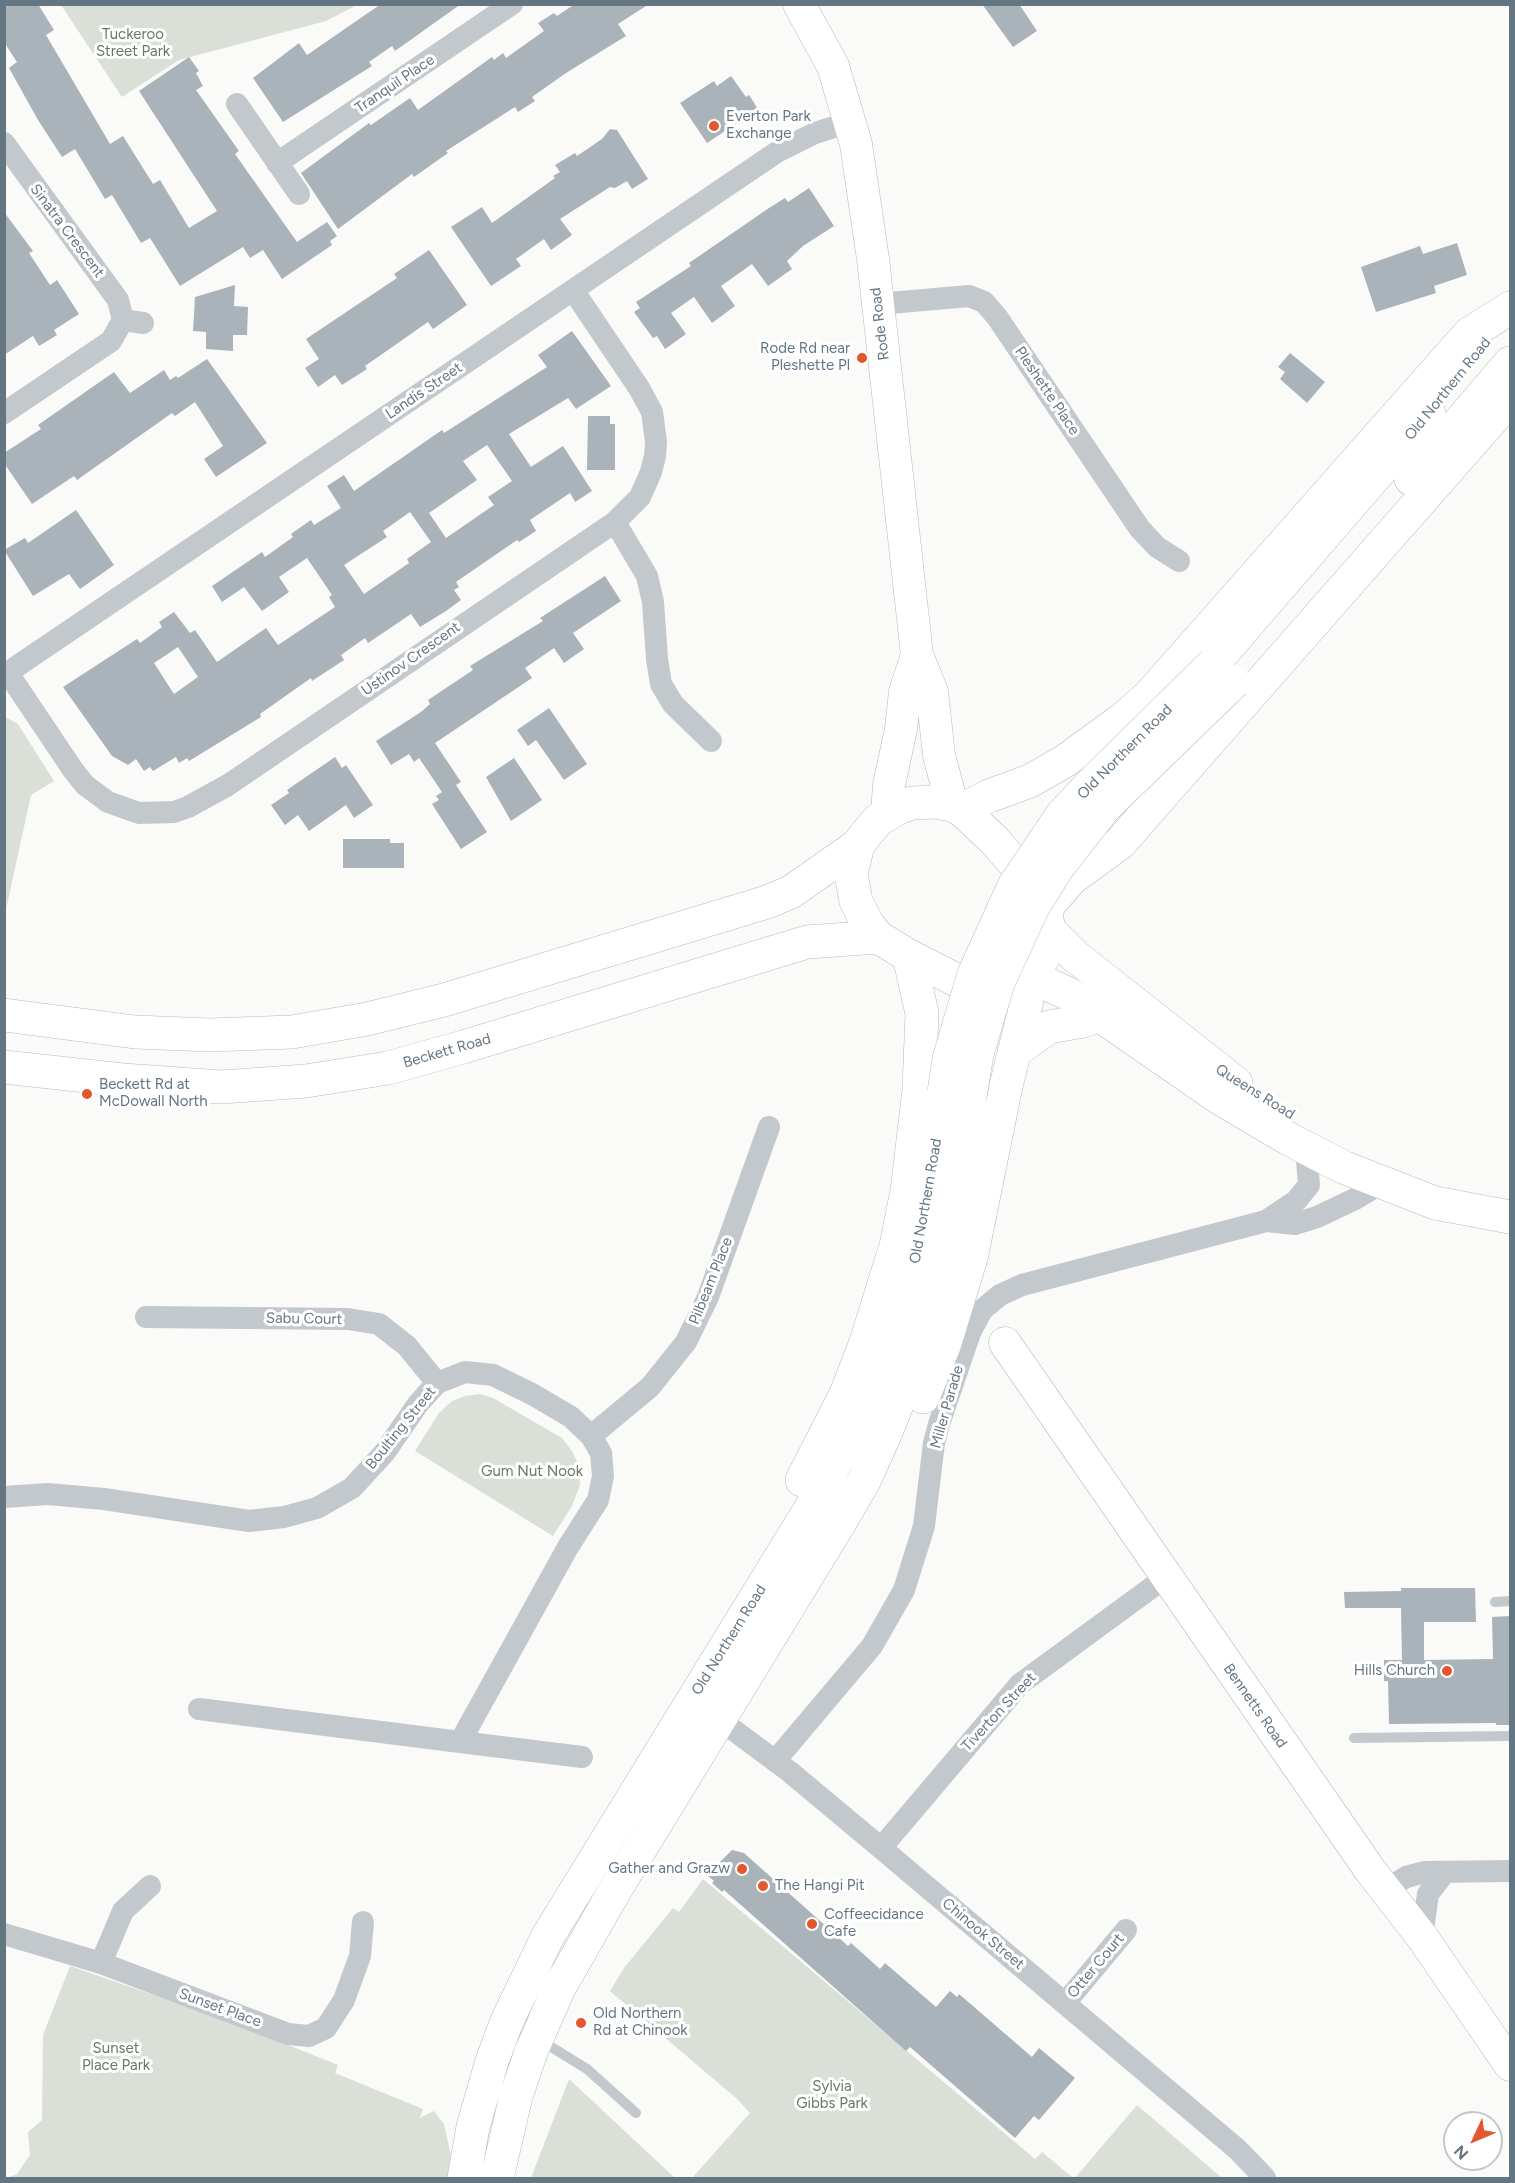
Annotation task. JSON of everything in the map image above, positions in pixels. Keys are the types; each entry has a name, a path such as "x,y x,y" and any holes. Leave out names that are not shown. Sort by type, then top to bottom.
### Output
{"main road":[{"name":"Rode Road","path":"799,4 833,66 850,122 865,205 878,304 917,655 932,692 939,755 957,808"},
{"name":"Old Northern Road","path":"1224,673 1345,514 1510,310"},
{"path":"957,808 1030,781 1065,761 1149,696 1470,334 1510,310"},
{"name":"Old Northern Road","path":"464,2178 473,2127 492,2061 527,1978 548,1936 845,1448 888,1350 920,1246 957,1094 977,1054 998,983 1033,908 1058,867 1104,808 1224,673 1510,363"},
{"path":"1047,919 1071,879 1120,843 1503,414"},
{"name":"Rode Road","path":"887,814 889,785 901,729 905,692 917,655"},
{"path":"4,1015 135,1032 210,1035 292,1032 367,1019 444,1000 767,902 791,892 858,845 887,814 912,803 936,802 957,808 1012,859 1038,893 1047,919 1046,950 1027,978 1011,988 998,992 974,989 909,956 878,937 861,914 851,888 850,874 858,845"},
{"name":"Queens Road","path":"1047,919 1076,957 1230,1079 1309,1125 1361,1150 1440,1183 1500,1214"},
{"name":"Beckett Road","path":"4,1066 123,1080 221,1088 306,1081 388,1068 807,942 878,937"},
{"path":"755,1596 760,1554 846,1394 865,1345 896,1246 907,1191 920,1074 922,1013 909,956"},
{"path":"839,1524 872,1495 927,1388 944,1346 978,1229 1014,1052 1027,1001 1027,978"},
{"name":"Queens Road","path":"1027,978 1069,994 1218,1097 1306,1148 1380,1184 1435,1203 1500,1214"},
{"path":"1014,1052 1049,1027 1083,1021 1101,1014"},
{"name":"Old Northern Road","path":"497,2178 516,2096 537,2039 572,1962 864,1481 915,1359 954,1213 957,1094"},
{"name":"Bennetts Road","path":"1005,1343 1166,1577 1385,1890 1422,1937 1510,2065"}],"street":[{"name":"Tranquil Place","path":"277,163 511,5"},
{"path":"237,104 298,194"},
{"name":"Landis Street","path":"6,674 777,152 815,133 850,122"},
{"name":"Sinatra Crescent","path":"4,144 133,322 111,341 4,413"},
{"name":"Ustinov Crescent","path":"6,674 73,770 95,794 124,809 139,813 174,812 228,785 615,522 633,505 649,478 655,456 655,427 642,393 573,290"},
{"name":"Pleshette Place","path":"878,304 969,296 984,302 997,316 1140,529 1157,547 1179,561"},
{"path":"615,522 640,563 649,583 661,684 673,704 711,741"},
{"name":"Pilbeam Place","path":"591,1436 650,1387 686,1342 708,1297 769,1127"},
{"name":"Miller Parade","path":"775,1761 872,1646 904,1590 924,1526 934,1443 939,1424 970,1333 982,1311 1000,1295 1022,1285 1266,1221 1301,1197 1309,1185 1306,1148"},
{"name":"Miller Parade","path":"1266,1221 1295,1224 1317,1217 1355,1200 1380,1184"},
{"name":"Sabu Court","path":"146,1317 348,1319 379,1324 407,1346 437,1383"},
{"name":"Boulting Street","path":"4,1497 48,1494 104,1499 249,1521 284,1517 317,1508 352,1488 385,1452 418,1404 437,1383 465,1372 493,1375 571,1417 591,1436 601,1453 603,1476 598,1500 568,1547 460,1742"},
{"name":"Tiverton Street","path":"881,1848 1020,1684 1166,1577"},
{"name":"Chinook Street","path":"692,1700 775,1761 881,1848 1237,2149 1265,2178"},
{"path":"199,1709 582,1757"},
{"path":"1385,1890 1406,1877 1425,1872 1510,1871"},
{"path":"1422,1937 1428,1894 1445,1872"},
{"path":"101,1964 123,1911 150,1886"},
{"name":"Sunset Place","path":"4,1934 101,1964 288,2034 309,2036 326,2028 340,2008 360,1956 363,1922"},
{"name":"Otter Court","path":"1065,2003 1126,1930"}],"lane":[{"path":"1495,1602 1510,1601"},
{"path":"1353,1738 1510,1736"},
{"path":"537,2039 587,2069 636,2113"}],"green space":[{"name":"Tuckeroo Street Park","path":"61,5 357,5 326,21 179,60 122,97"},
{"path":"5,717 18,724 54,781 31,795 5,914"},
{"name":"Gum Nut Nook","path":"480,1394 493,1398 562,1438 572,1451 579,1466 580,1485 572,1506 553,1536 415,1451 439,1413 452,1401"},
{"name":"Sylvia Gibbs Park","path":"703,1879 1035,2159 1042,2152 1073,2178 692,2178 750,2113 736,2098 610,1991 624,1968 673,1908 679,1912"},
{"name":"Sunset Place Park","path":"70,1966 226,2020 338,2065 335,2073 423,2109 420,2118 434,2111 444,2124 453,2165 452,2178 7,2178 17,2174 30,2155 28,2132 42,2120 43,2035"},
{"path":"569,2079 675,2178 531,2178"},
{"path":"1137,2105 1222,2178 1075,2178"}],"building":[{"path":"11,4 38,4 54,30 46,35 110,144 123,136 153,184 160,180 189,228 217,211 139,91 189,57 199,71 196,73 203,86 196,90 239,151 235,154 297,242 327,222 337,236 330,241 332,245 282,279 263,250 250,258 243,247 180,286 150,238 141,243 112,195 105,199 75,149 62,157 38,120 9,68 17,62 4,42 4,8"},
{"path":"381,4 461,4 395,51 392,46 369,62 372,66 283,122 253,78 299,43 307,55"},
{"path":"575,4 649,4 618,24 626,36 566,73 532,97 535,101 518,112 515,107 446,151 448,153 414,177 412,174 338,229 301,173 369,123 371,125 410,98 418,110 492,57 494,60 503,53 506,58 544,31 538,23 554,13 557,16"},
{"path":"982,4 1019,4 1037,31 1013,47"},
{"name":"Everton Park Exchange","path":"731,76 746,97 749,95 758,109 707,143 680,103 714,81 717,86"},
{"path":"610,129 617,130 648,179 632,189 627,181 615,188 610,187 560,219 572,235 551,250 544,239 516,259 521,266 491,286 451,227 482,207 492,223 555,178 553,176 560,172 555,165 575,153 577,156 602,139"},
{"path":"809,188 834,226 803,246 787,261 792,269 768,286 752,264 721,286 735,306 712,323 694,297 671,313 686,334 665,349 657,336 653,338 634,312 640,308 636,302 691,266 689,263 769,208 785,198 788,202"},
{"path":"4,212 33,251 29,253 50,285 57,280 79,314 54,330 57,335 39,346 33,336 4,355"},
{"path":"1457,243 1467,275 1434,286 1436,293 1376,312 1361,267 1420,246 1423,254"},
{"path":"429,250 467,305 433,329 428,322 365,366 367,369 342,385 335,375 318,387 305,368 319,359 306,339 397,278 394,274"},
{"path":"235,285 234,306 248,307 247,335 233,335 233,351 206,349 206,332 193,331 195,297"},
{"path":"572,331 611,386 576,409 568,398 509,434 531,467 563,446 592,491 575,502 570,493 530,520 536,531 519,542 517,540 456,582 459,587 454,590 461,600 446,611 420,627 411,614 368,643 365,638 341,655 344,660 312,681 311,678 260,714 261,717 189,761 187,758 179,763 176,757 153,771 150,767 144,771 136,759 128,765 112,756 63,687 137,639 140,643 162,627 159,622 174,612 190,633 195,630 217,662 266,628 278,645 335,607 329,597 332,595 307,558 279,577 289,592 262,611 244,587 222,602 212,586 262,552 265,557 293,537 291,534 311,520 314,525 341,508 327,486 344,475 354,491 442,430 444,433 547,367 538,355","holes":["487,445 512,481 488,497 494,505 446,538 429,513 477,480 463,461","410,512 431,542 407,559 409,563 364,594 344,565 387,537 383,531","178,647 198,677 174,694 154,663"]},
{"path":"1290,353 1325,382 1307,403 1280,379 1285,372 1278,367"},
{"path":"207,359 267,443 216,477 204,459 223,446 195,402 175,416 172,413 77,480 74,476 32,504 4,463 4,453 41,429 38,425 114,372 130,393 164,370 170,380 176,376 178,378"},
{"path":"588,416 610,416 610,424 615,424 615,470 587,470"},
{"path":"76,510 114,565 80,589 69,574 33,596 4,550 25,538 28,543"},
{"path":"605,576 621,601 573,633 584,649 564,663 554,648 525,668 532,678 435,743 461,782 456,785 487,832 461,849 432,804 439,800 436,796 442,792 419,758 414,762 409,754 391,765 376,741 421,712 430,704 428,700 473,670 470,666 543,621 540,618"},
{"path":"549,708 587,764 564,780 536,740 528,746 517,730"},
{"path":"335,757 342,768 346,765 373,805 354,818 346,805 309,831 298,815 285,825 271,805 289,793 287,790"},
{"path":"514,758 542,800 511,821 486,777"},
{"path":"343,839 390,839 390,843 404,843 404,868 343,868"},
{"name":"Hills Church","path":"1401,1588 1475,1588 1476,1622 1424,1622 1424,1660 1493,1659 1492,1617 1510,1616 1510,1725 1496,1725 1496,1723 1389,1724 1388,1681 1384,1681 1384,1660 1402,1660 1401,1608 1345,1608 1344,1592 1401,1591"},
{"path":"732,1850 744,1853 848,1946 851,1943 880,1969 885,1963 936,2007 950,1991 957,1997 959,1994 1032,2057 1039,2048 1075,2078 1039,2120 1034,2116 1015,2138 910,2047 906,2051 724,1890 722,1892 712,1883 714,1881 707,1875"}],"place":[{"name":"Everton Park Exchange","path":"714,126"},
{"name":"Rode Rd near Pleshette Pl","path":"862,358"},
{"name":"Beckett Rd at McDowall North","path":"87,1094"},
{"name":"Hills Church","path":"1447,1671"},
{"name":"Gather and Grazw","path":"742,1869"},
{"name":"The Hangi Pit","path":"763,1886"},
{"name":"Coffeecidance Cafe","path":"812,1924"},
{"name":"Old Northern Rd at Chinook","path":"581,2023"}]}
